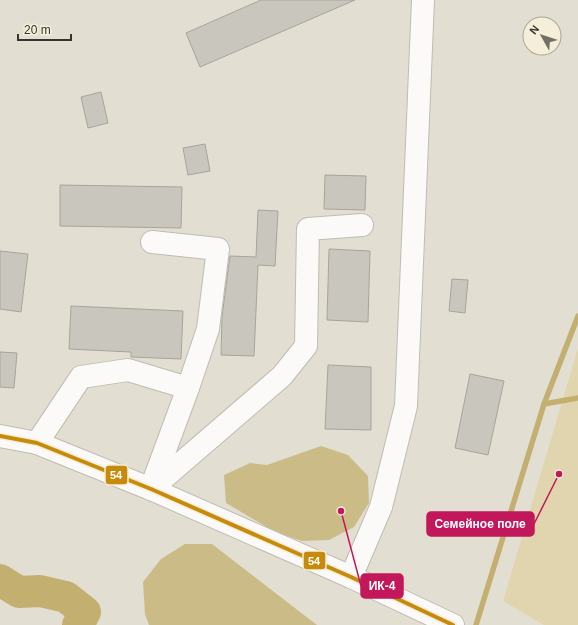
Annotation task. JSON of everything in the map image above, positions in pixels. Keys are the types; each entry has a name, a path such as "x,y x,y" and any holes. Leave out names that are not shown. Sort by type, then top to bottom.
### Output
{"main road":[{"path":"351,577 381,506 406,406 423,0"},
{"path":"151,489 282,376 306,346 308,229 362,225"},
{"path":"151,489 208,329 218,249 152,242"},
{"path":"37,443 80,377 128,370 188,388"},
{"path":"0,436 37,443 151,489 351,577 453,625"}],"shaded area":[{"path":"578,348 578,625 544,625 503,601"},
{"path":"321,446 348,455 368,476 369,503 354,527 329,540 302,541 275,532 226,503 224,475 250,463 267,465"},
{"path":"185,544 212,544 317,625 149,625 145,614 143,582 161,559"}],"building":[{"path":"261,0 355,0 200,67 186,33"},
{"path":"101,92 108,123 88,128 81,97"},
{"path":"205,144 210,171 188,175 183,148"},
{"path":"325,175 366,176 365,210 324,209"},
{"path":"60,185 182,187 181,228 60,226"},
{"path":"258,210 278,211 275,266 258,265 254,356 221,355 222,316 230,256 256,257"},
{"path":"329,249 370,251 368,322 327,320"},
{"path":"0,251 28,254 21,312 0,309"},
{"path":"452,279 468,280 465,313 449,311"},
{"path":"71,306 183,311 181,359 131,357 131,352 69,349"},
{"path":"0,352 17,353 14,388 0,387"},
{"path":"328,365 371,367 371,430 325,429"},
{"path":"470,374 504,381 488,455 455,448"}],"waterway":[{"path":"476,625 544,404 578,316"},
{"path":"544,404 578,398"},
{"path":"0,580 19,592 40,591 66,597 85,612 78,625"}],"transit line":[{"name":"54","path":"0,436 37,443 151,489 351,577 453,625"}],"place":[{"name":"Семейное поле","path":"559,474"},
{"name":"ИК-4","path":"341,511"}]}
